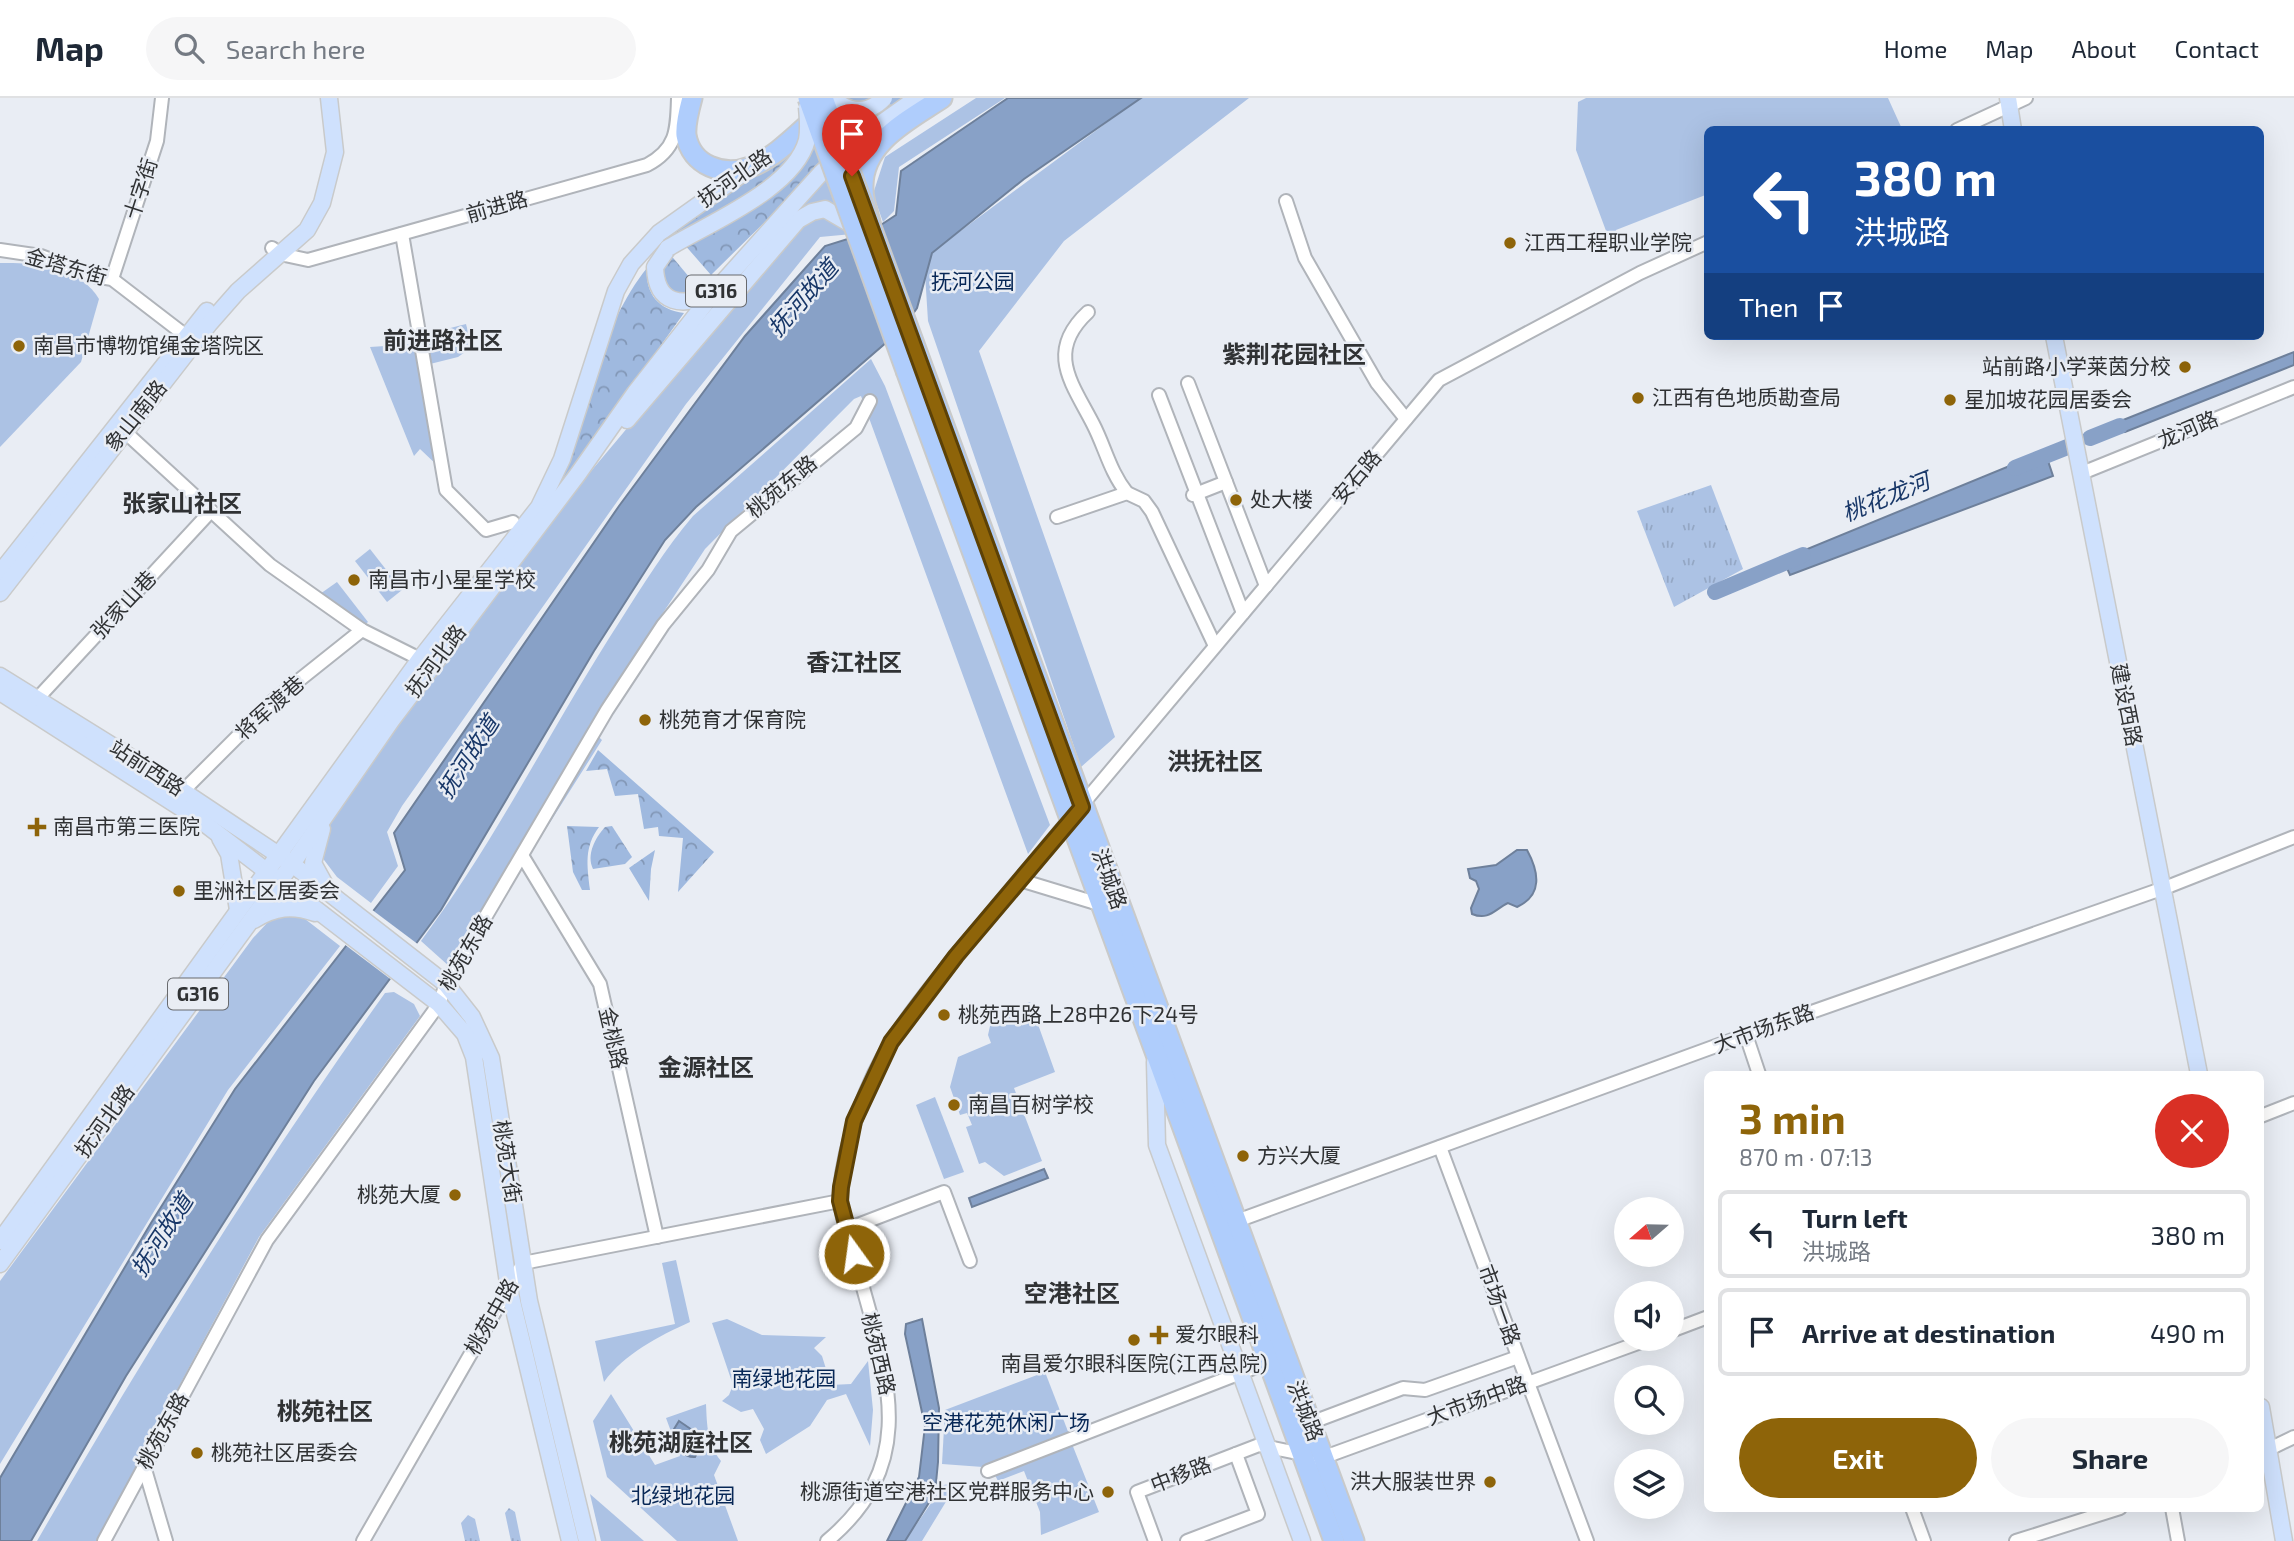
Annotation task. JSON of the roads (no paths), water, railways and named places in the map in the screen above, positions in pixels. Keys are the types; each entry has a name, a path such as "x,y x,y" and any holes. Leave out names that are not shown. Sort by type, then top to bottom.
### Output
{"highway":[{"path":"692,98 686,134 691,149 700,160 724,172 752,167"},
{"name":"洪城路","path":"807,98 862,226 1076,815 1310,1423 1310,1458 1334,1541"},
{"name":"洪城路","path":"823,98 862,226"},
{"name":"抚河北路","path":"752,167 793,138 838,98"},
{"path":"862,226 865,172 874,151 917,107 942,98"},
{"name":"洪城路","path":"1076,815 1099,904 1269,1362 1310,1458 1354,1541"}],"main road":[{"name":"象山南路","path":"276,251 299,223 313,198 326,148 320,98"},
{"name":"象山南路","path":"0,593 124,431 231,284 307,230 322,202 335,152 329,98"},
{"path":"604,332 632,280 649,261 787,174 807,139 807,98"},
{"path":"832,98 841,106 857,111 869,109 884,98"},
{"path":"2013,126 2014,101"},
{"path":"2014,101 2019,126"},
{"name":"抚河北路","path":"0,1264 280,881 391,721 578,474 635,393 715,291 821,173 852,144 917,107"},
{"name":"抚河北路","path":"0,1241 419,659 539,507 562,458 616,291 631,264 649,243 678,217 752,167"},
{"path":"578,474 798,220 812,212 825,209 862,226"},
{"path":"668,248 655,267 659,289 672,300 686,303 715,291"},
{"name":"象山南路","path":"0,573 191,339"},
{"name":"建设西路","path":"2055,340 2086,472"},
{"name":"建设西路","path":"2062,340 2198,1071"},
{"name":"站前西路","path":"0,676 183,791 292,864"},
{"name":"站前西路","path":"0,692 217,833 280,881"},
{"path":"327,811 313,863 334,897"},
{"path":"217,833 229,854 238,910"},
{"name":"桃苑大街","path":"292,864 446,984 472,1017 491,1058 523,1263 587,1541"},
{"name":"桃苑大街","path":"280,881 439,1004 465,1034 474,1057 509,1289 570,1541"},
{"name":"建设西路","path":"2163,887 2205,1071"},
{"path":"249,923 277,909 305,909 324,916"},
{"path":"1155,1055 1157,1145 1302,1541"},
{"path":"2264,1455 2284,1541"},
{"path":"2264,1457 2277,1541"}],"street":[{"name":"十字街","path":"112,279 156,141 162,98"},
{"name":"前进路","path":"276,251 308,260 647,165 664,156 672,145 678,98"},
{"path":"1965,126 2014,101"},
{"path":"1286,201 1305,258 1377,383 1406,419"},
{"path":"402,233 446,490 486,530 513,522"},
{"name":"安石路","path":"1076,815 1439,380 1640,273 1704,244"},
{"name":"金塔东街","path":"0,250 41,256 94,276 112,279 191,339"},
{"path":"1088,312 1074,327 1066,346 1065,366 1111,468 1127,493 1144,501 1152,512 1215,646"},
{"path":"1188,383 1266,586"},
{"name":"龙河路","path":"2086,472 2294,387"},
{"path":"1158,395 1243,613"},
{"name":"桃苑东路","path":"104,1541 267,1240 439,1004 446,984 523,858 607,710 663,625 708,570 730,531 856,428 870,401"},
{"path":"124,431 270,565 362,630 419,659"},
{"path":"1195,494 1226,482"},
{"path":"1057,517 1127,493"},
{"name":"张家山巷","path":"37,699 211,511"},
{"name":"将军渡巷","path":"183,791 273,701 362,630"},
{"name":"桃苑西路","path":"828,1541 851,1521 871,1492 884,1461 891,1421 884,1373 840,1201 854,1121 891,1042 956,956 1076,815"},
{"name":"大市场东路","path":"1234,1222 1746,1035 2163,887 2294,837"},
{"name":"金桃路","path":"523,858 600,984 657,1237"},
{"path":"1020,880 1099,904"},
{"path":"1746,1035 1758,1071"},
{"path":"2264,1115 2294,1103"},
{"name":"市场一路","path":"1440,1147 1587,1541"},
{"path":"847,1229 944,1192 970,1261"},
{"name":"桃苑中路","path":"363,1541 523,1263 840,1201"},
{"path":"1684,1326 1704,1319"},
{"name":"大市场中路","path":"1310,1458 1616,1351"},
{"path":"1310,1423 1403,1388 1425,1390 1518,1357"},
{"path":"988,1471 1269,1362"},
{"path":"2264,1451 2294,1437"},
{"name":"中移路","path":"1155,1541 1137,1492 1259,1445 1310,1458"},
{"name":"中移路","path":"1187,1541 1258,1514 1236,1454"},
{"path":"144,1466 166,1541"},
{"path":"1913,1512 1924,1541"},
{"path":"2015,1541 2054,1536 2111,1512"},
{"path":"2173,1512 2178,1541"}],"water":[{"name":"抚河故道","path":"1008,98 1141,98 1024,179 932,253 917,308 903,328 696,507 665,540 594,651 441,910 314,1081 126,1376 31,1541 0,1541 0,1478 151,1223 235,1089 405,870 394,833 619,506 745,336 825,246 870,232 896,215 901,171"},
{"path":"2294,352 2294,365 2125,432 2088,434"},
{"path":"2024,460 2048,461 2053,476 1790,575 1783,559"},
{"path":"1517,850 1527,850 1534,866 1536,882 1531,896 1517,907 1508,903 1487,915 1472,914 1471,908 1479,889 1476,881 1470,878 1468,869 1496,865"},
{"path":"1044,1169 1048,1178 972,1207 969,1198"},
{"path":"922,1319 939,1408 935,1493 905,1541 887,1541 919,1477 925,1426 905,1334 906,1324"},
{"path":"679,1421 698,1434 700,1447 695,1457 685,1454 680,1447 674,1429"}],"waterway":[{"name":"桃花龙河","path":"2090,438 2120,426"},
{"name":"桃花龙河","path":"2015,468 2075,444"},
{"name":"桃花龙河","path":"1715,592 1803,555"}],"place":[{"name":"江西工程职业学院","path":"1510,243"},
{"name":"南昌市博物馆绳金塔院区","path":"19,346"},
{"name":"站前路小学莱茵分校","path":"2185,367"},
{"name":"江西有色地质勘查局","path":"1638,398"},
{"name":"星加坡花园居委会","path":"1950,400"},
{"name":"处大楼","path":"1236,500"},
{"name":"南昌市小星星学校","path":"354,580"},
{"name":"桃苑育才保育院","path":"645,720"},
{"name":"南昌市第三医院","path":"37,827"},
{"name":"里洲社区居委会","path":"179,891"},
{"name":"桃苑西路上28中26下24号","path":"944,1015"},
{"name":"南昌百树学校","path":"954,1105"},
{"name":"方兴大厦","path":"1243,1156"},
{"name":"桃苑大厦","path":"455,1195"},
{"name":"爱尔眼科","path":"1159,1335"},
{"name":"南昌爱尔眼科医院(江西总院)","path":"1134,1340"},
{"name":"桃苑社区居委会","path":"197,1453"},
{"name":"洪大服装世界","path":"1490,1482"},
{"name":"桃源街道空港社区党群服务中心","path":"1108,1492"}],"district":[{"name":"前进路社区","path":"443,341"},
{"name":"紫荆花园社区","path":"1294,355"},
{"name":"张家山社区","path":"182,504"},
{"name":"香江社区","path":"854,663"},
{"name":"洪抚社区","path":"1215,762"},
{"name":"金源社区","path":"706,1068"},
{"name":"空港社区","path":"1072,1294"},
{"name":"桃苑社区","path":"325,1412"},
{"name":"桃苑湖庭社区","path":"681,1443"}],"park label":[{"name":"抚河公园","path":"973,282"},
{"name":"南绿地花园","path":"784,1379"},
{"name":"空港花苑休闲广场","path":"1006,1423"},
{"name":"北绿地花园","path":"683,1496"}]}
